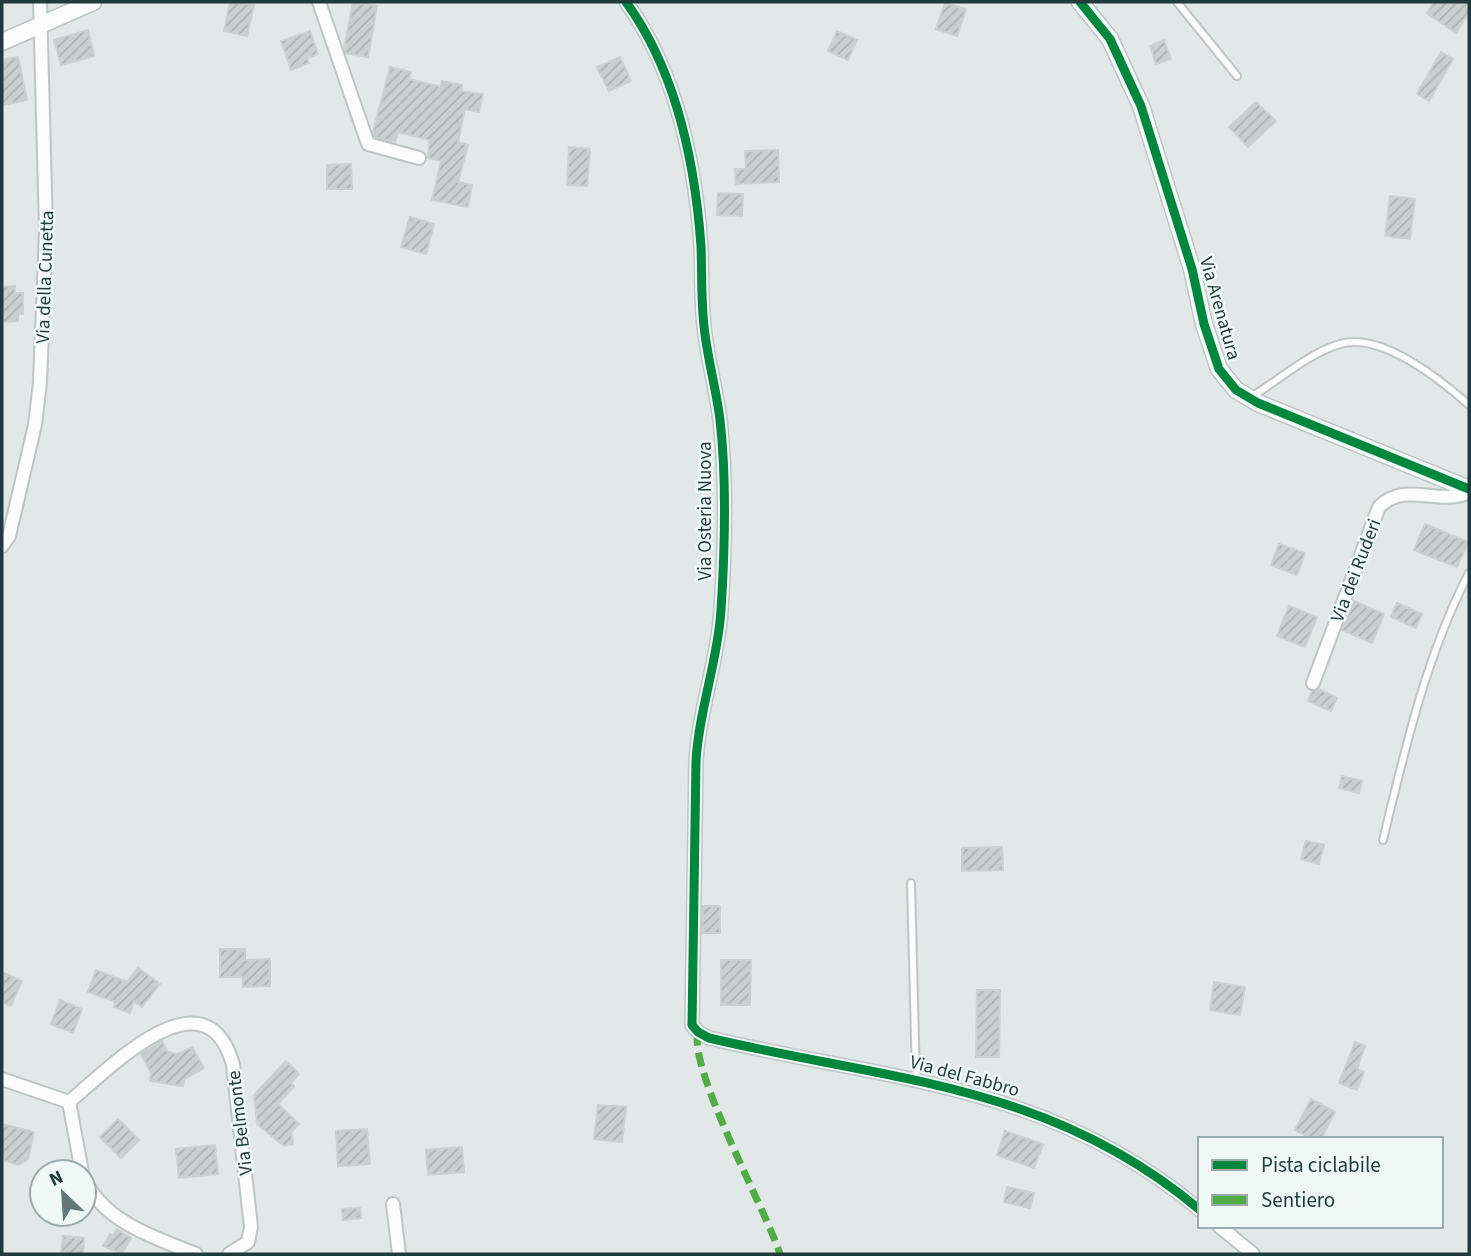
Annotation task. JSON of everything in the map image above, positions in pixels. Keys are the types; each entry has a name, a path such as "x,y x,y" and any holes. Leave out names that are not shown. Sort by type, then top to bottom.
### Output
{"street":[{"name":"Via della Cunetta","path":"2,546 9,536 38,402 46,230 40,2"},
{"path":"2,42 93,2"},
{"path":"319,2 368,144 419,158"},
{"name":"Via Osteria Nuova","path":"626,2 647,36 670,87 684,133 699,225 705,339 721,438 721,611 716,648 700,719 696,761 691,1017 698,1032"},
{"name":"Via Arenatura","path":"1080,2 1114,46 1141,106 1192,269 1216,362 1231,385 1250,398 1469,490"},
{"name":"Via dei Ruderi","path":"1313,683 1379,507 1401,494 1452,498 1469,490"},
{"name":"Via Belmonte","path":"69,1102 137,1045 164,1029 195,1024 216,1034 226,1047 233,1065 251,1227 247,1242 229,1254"},
{"name":"Via del Fabbro","path":"698,1032 713,1039 916,1079 1007,1104 1061,1123 1138,1164 1198,1209"},
{"path":"2,1079 69,1102 79,1158"},
{"path":"98,1200 121,1219 196,1254"},
{"path":"393,1204 398,1254"},
{"path":"1221,1228 1253,1254"}],"lane":[{"path":"1177,2 1237,76"},
{"path":"1250,398 1328,349 1356,341 1379,346 1410,362 1469,405"},
{"path":"1383,839 1424,687 1443,632 1469,573"},
{"path":"911,883 916,1079"}],"building":[{"path":"230,2 254,5 247,36 224,31"},
{"path":"353,2 377,6 368,57 346,53 344,49"},
{"path":"1434,2 1469,2 1469,12 1456,33 1427,13"},
{"path":"945,3 966,9 957,36 936,29"},
{"path":"88,30 94,56 61,65 54,40"},
{"path":"310,31 318,54 307,58 309,63 291,70 281,41"},
{"path":"837,31 857,40 848,60 828,51"},
{"path":"1164,40 1171,59 1156,64 1150,46"},
{"path":"1441,52 1453,59 1429,101 1417,94"},
{"path":"18,57 27,100 2,105 2,60"},
{"path":"620,57 631,81 609,91 597,67"},
{"path":"390,67 411,72 409,79 441,87 442,81 462,85 461,91 483,94 479,112 465,109 458,142 468,145 458,182 472,185 468,207 432,200 441,161 428,158 429,140 398,132 395,142 375,137 373,132"},
{"path":"1256,102 1276,121 1248,147 1229,127"},
{"path":"569,147 590,149 587,186 567,185"},
{"path":"778,150 779,182 736,184 735,169 746,169 745,151"},
{"path":"351,164 352,189 327,189 327,165"},
{"path":"718,193 743,194 742,216 717,215"},
{"path":"1390,196 1415,199 1410,239 1385,236"},
{"path":"410,217 434,224 426,254 401,247"},
{"path":"15,286 15,293 23,293 23,314 18,314 18,321 2,322 2,287"},
{"path":"1425,524 1468,542 1457,567 1414,550"},
{"path":"1279,544 1305,553 1297,575 1271,565"},
{"path":"1354,601 1384,614 1372,643 1342,630"},
{"path":"1397,603 1422,614 1416,628 1391,617"},
{"path":"1289,606 1317,617 1305,647 1277,636"},
{"path":"1319,689 1337,698 1331,711 1308,701 1312,691"},
{"path":"1342,776 1362,781 1359,793 1339,788"},
{"path":"1306,841 1324,845 1319,864 1301,859"},
{"path":"1002,847 1003,870 962,871 962,848"},
{"path":"703,906 720,906 720,933 702,933"},
{"path":"220,949 245,949 245,960 270,959 270,986 243,987 243,977 220,977"},
{"path":"721,960 751,960 750,1005 721,1005"},
{"path":"138,968 160,984 142,1007 134,1001 130,1013 114,1007 116,1002 88,992 96,970 127,982"},
{"path":"2,972 22,981 11,1006 2,1002"},
{"path":"1214,982 1245,987 1240,1015 1210,1010"},
{"path":"977,990 1000,990 999,1057 976,1057"},
{"path":"60,1000 82,1009 73,1033 51,1024"},
{"path":"162,1041 168,1052 178,1054 192,1047 204,1068 184,1079 183,1086 150,1081 151,1073 141,1054"},
{"path":"1355,1042 1365,1046 1357,1069 1364,1072 1357,1090 1339,1083"},
{"path":"286,1061 299,1074 291,1083 294,1086 278,1104 299,1124 291,1132 293,1144 284,1146 257,1124 254,1095"},
{"path":"1311,1099 1335,1112 1322,1137 1308,1137 1295,1130"},
{"path":"598,1105 626,1107 622,1142 594,1139"},
{"path":"118,1119 139,1140 121,1158 100,1137"},
{"path":"2,1124 34,1132 28,1159 18,1165 5,1161 2,1156"},
{"path":"367,1129 370,1164 338,1166 336,1131"},
{"path":"1005,1131 1043,1144 1034,1168 997,1155"},
{"path":"215,1145 218,1174 179,1178 176,1149"},
{"path":"462,1147 464,1172 428,1175 426,1150"},
{"path":"1007,1187 1034,1193 1030,1208 1004,1202"},
{"path":"360,1208 361,1218 343,1220 342,1209"},
{"path":"117,1229 131,1238 122,1254 103,1246 110,1234 113,1236"},
{"path":"63,1236 84,1238 83,1254 61,1254"}],"marked path":[{"path":"698,1032 698,1050 716,1107 780,1254"}],"cycle path":[{"path":"626,2 644,29 671,88 688,150 701,246 704,326 718,408 724,467 721,610 696,761 692,1025 709,1038 966,1092 1026,1111 1085,1136 1143,1168 1198,1209"},
{"path":"1080,2 1110,39 1141,106 1192,269 1204,324 1219,369 1236,390 1258,403 1469,489"}]}
